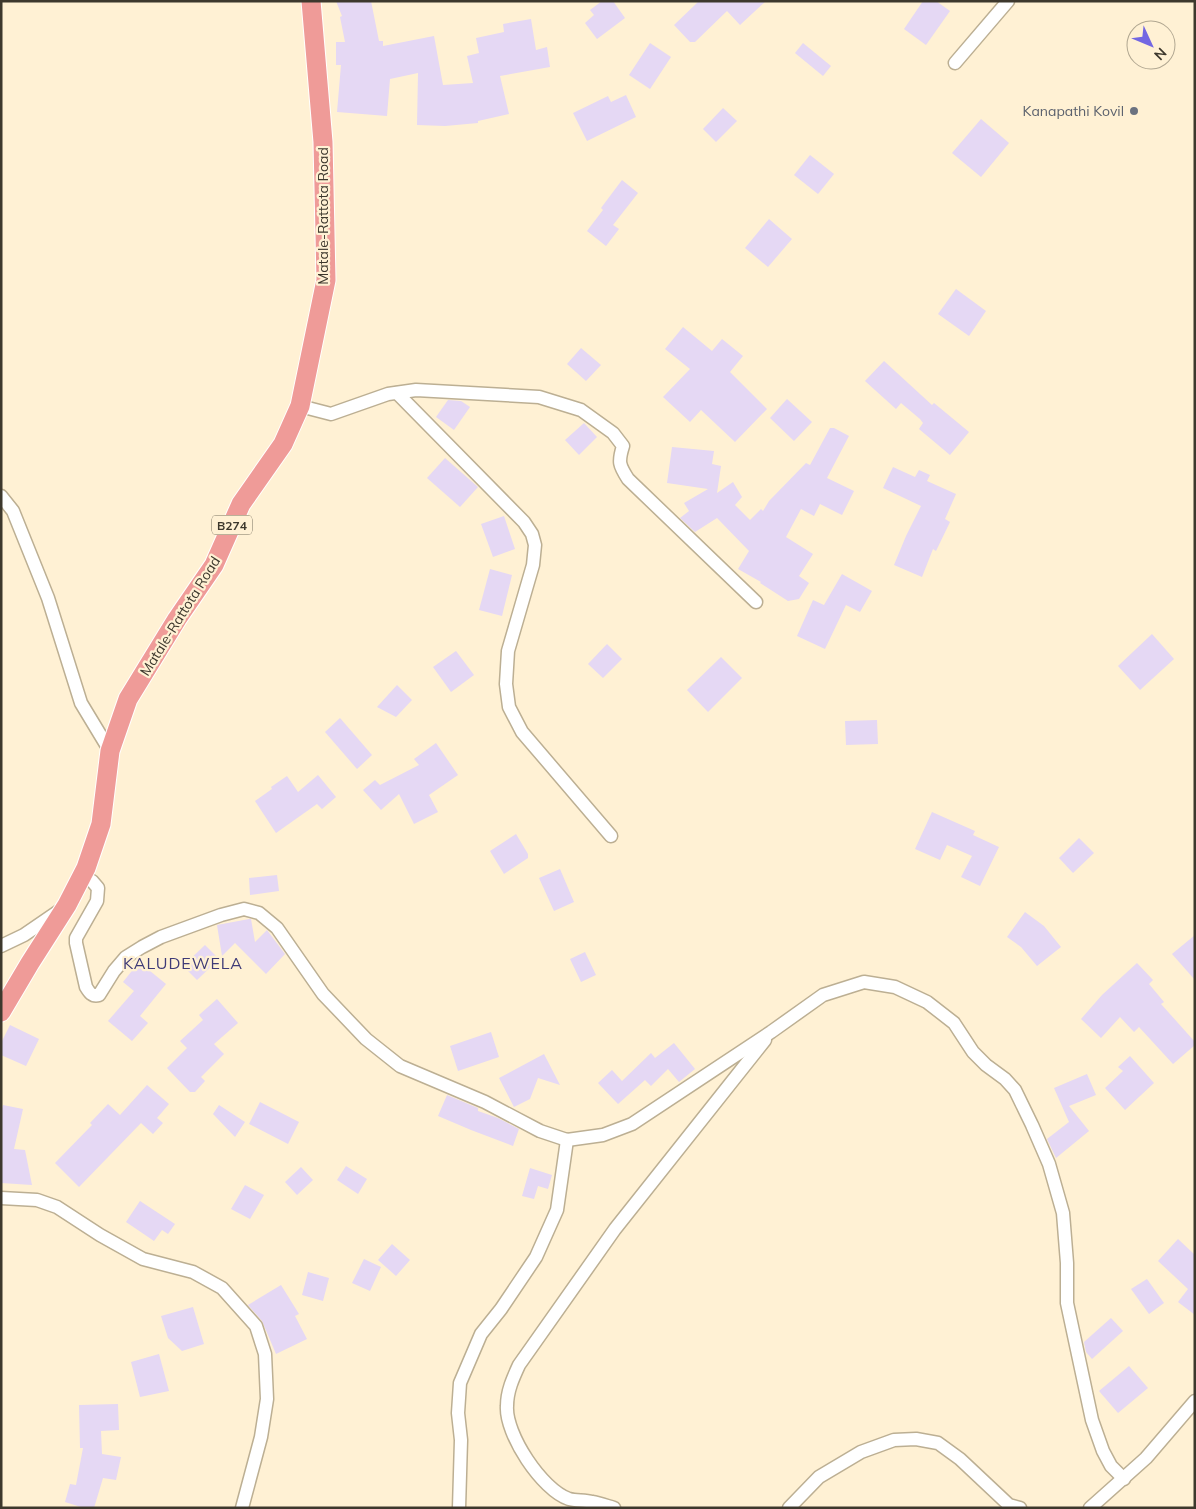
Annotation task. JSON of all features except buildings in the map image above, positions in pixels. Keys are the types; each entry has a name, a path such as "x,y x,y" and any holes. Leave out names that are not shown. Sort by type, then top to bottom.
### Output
{"main road":[{"name":"Matale-Rattota Road","path":"1,1012 68,905 86,868 101,824 110,752 128,699 177,619 214,565 242,504 283,444 300,406 326,280 323,142 311,1"}],"street":[{"path":"955,63 1008,1"},
{"path":"300,406 331,414 388,394 416,390 539,397 581,410 613,433 623,446 619,459 621,468 628,479 756,602"},
{"path":"397,393 524,522 532,534 535,545 533,565 508,651 506,684 509,707 522,732 611,836"},
{"path":"1,496 14,511 48,598 81,702 110,752"},
{"path":"81,877 92,881 98,888 99,893 97,901 76,938 86,987 90,994 99,995 126,958 161,937 244,909 259,913 277,928 323,994 366,1038 400,1066 485,1102 540,1131 567,1140 603,1136 632,1124 771,1032 823,995 864,982 895,987 927,1002 954,1023 973,1052 1015,1090 1049,1164 1063,1213 1067,1263 1067,1303 1092,1420 1103,1451 1111,1466 1124,1479"},
{"path":"1,946 24,935 68,905"},
{"path":"614,1508 593,1502 570,1505 551,1488 518,1446 508,1420 507,1405 510,1386 519,1365 615,1229 771,1032"},
{"path":"460,1508 461,1440 458,1413 460,1383 481,1334 501,1309 536,1257 557,1210 567,1140"},
{"path":"1,1198 37,1200 58,1206 100,1235 144,1259 193,1272 222,1288 256,1326 265,1354 267,1399 261,1437 242,1508"},
{"path":"1090,1508 1146,1458 1195,1401"},
{"path":"789,1508 819,1477 861,1452 894,1440 916,1439 938,1443 960,1459 1009,1504 1020,1508"}],"place":[{"name":"Kanapathi Kovil","path":"1134,111"}],"district":[{"name":"KALUDEWELA","path":"183,963"}]}
